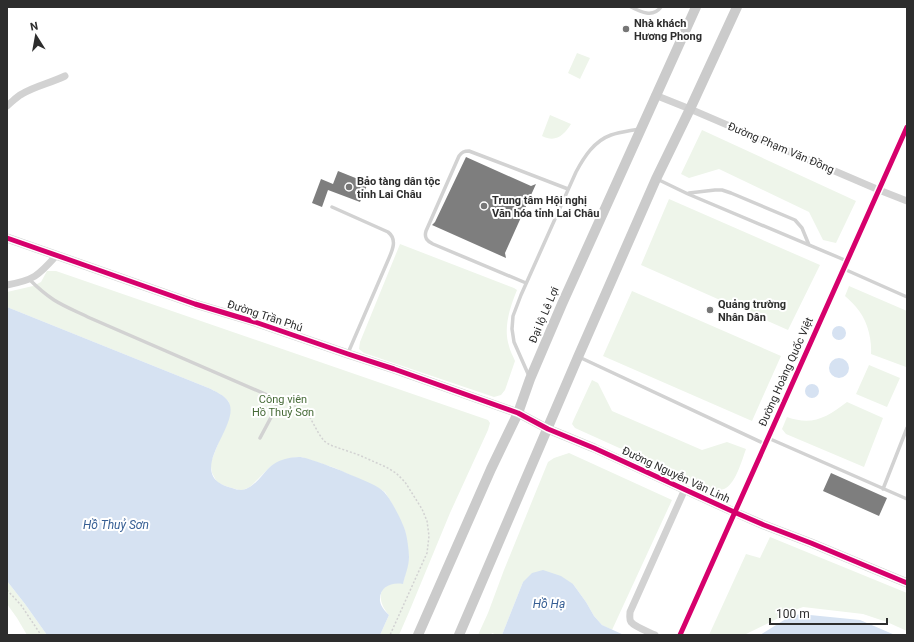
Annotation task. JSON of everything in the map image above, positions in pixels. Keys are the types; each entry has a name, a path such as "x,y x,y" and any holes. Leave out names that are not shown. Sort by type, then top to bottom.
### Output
{"main road":[{"name":"Đại lộ Lê Lợi","path":"418,635 518,413 530,379 562,304 696,7"},
{"path":"459,635 656,179 690,109 736,7"}],"street":[{"path":"7,106 25,92 65,76"},
{"name":"Đường Phạm Văn Đồng","path":"655,95 879,190 907,200"},
{"name":"Đường Hoàng Quốc Việt","path":"680,635 907,127"},
{"name":"Đường Trần Phú","path":"7,238 195,304 300,337 409,374 518,413"},
{"path":"7,285 30,280 44,270 56,256"},
{"name":"Đường Nguyễn Văn Linh","path":"518,413 734,512 907,583"},
{"path":"655,635 634,624 631,621 630,612 685,490"}],"lane":[{"path":"631,7 649,14 657,12 661,7"},
{"path":"530,379 512,335 514,316 520,295 580,163 600,140 619,132 640,129"},
{"path":"526,283 433,244 426,238 426,231 459,156 464,151 469,151 568,189"},
{"path":"656,179 847,261"},
{"path":"688,194 716,190 731,193 795,220 805,232 809,245"},
{"path":"332,207 388,232 394,238 393,249 348,354"},
{"path":"844,268 907,297"},
{"path":"30,280 53,300 90,318 272,397 277,402 276,408 260,438"},
{"path":"578,357 766,441 907,499"},
{"path":"883,489 907,428"}],"path":[{"path":"279,400 295,406 308,414 319,434 324,441 330,445 359,455 396,473 405,482 422,509 427,521 429,536 427,553 390,635"},
{"path":"7,590 21,605 41,635"}],"green space":[{"path":"577,53 590,58 580,79 568,73"},
{"path":"550,115 571,124 559,137 551,139 542,136"},
{"path":"702,130 856,201 836,243 823,240 809,212 719,169 689,178 681,174"},
{"path":"669,199 820,265 788,330 641,265"},
{"path":"400,244 517,290 510,310 507,325 507,339 509,348 515,361 505,390 501,395 494,397 364,353 359,349 360,342"},
{"name":"Công viên Hồ Thuỷ Sơn","path":"47,271 56,271 488,420 490,423 488,430 450,513 399,635 380,635 389,615 382,603 381,592 388,585 403,583 409,558 405,530 385,492 335,468 301,457 290,458 271,466 250,487 243,490 225,486 217,482 212,473 211,462 230,413 229,402 223,396 211,389 7,307 7,292 33,286 41,282"},
{"path":"849,286 907,311 906,367 871,354 870,335 866,323 854,304 845,296"},
{"path":"632,291 781,356 752,421 603,356"},
{"path":"869,365 900,378 887,407 856,394"},
{"path":"592,380 598,383 612,411 702,450 727,442 746,449 733,481 724,489 710,489 575,428 572,424"},
{"path":"847,402 883,418 864,467 786,434 782,429 787,417 804,421 818,419"},
{"path":"569,453 672,500 612,630 602,625 594,616 573,584 523,582 502,635 492,633 491,635 478,635 548,462 554,458"},
{"path":"770,537 907,593 907,631 863,614 803,607 744,635 709,635 746,554 760,558"},
{"path":"7,581 47,635 27,635 7,604"}],"water":[{"name":"Hồ Thuỷ Sơn","path":"7,307 211,389 224,397 228,401 231,409 225,430 214,453 211,464 212,474 218,482 223,485 238,490 245,489 258,481 268,469 277,462 284,459 303,457 342,471 383,491 399,515 406,533 409,557 403,584 387,586 381,592 380,601 383,609 389,615 380,635 47,635 7,581"},
{"path":"836,326 842,326 846,330 846,336 842,340 836,340 832,336 832,330"},
{"path":"835,358 843,358 849,364 849,372 843,378 835,378 829,372 829,364"},
{"path":"809,384 815,384 819,388 819,394 815,398 809,398 805,394 805,388"},
{"name":"Hồ Hạ","path":"543,570 561,576 573,584 594,616 602,625 624,635 502,635 523,582 532,573"},
{"path":"800,614 860,620 895,635 760,635 789,617"}],"building":[{"name":"Trung tâm Hội nghị Văn hóa tỉnh Lai Châu","path":"466,157 531,186 536,184 505,253 506,258 432,225 435,222"},
{"name":"Bảo tàng dân tộc tỉnh Lai Châu","path":"338,171 368,183 360,202 328,190 322,207 312,203 321,179 333,184"},
{"path":"831,473 887,498 879,516 823,491"}],"cycle path":[{"path":"680,635 907,127"},
{"path":"7,238 195,304 255,322 518,413 548,429 594,448 734,512 907,583"}],"place":[{"name":"Nhà khách Hương Phong","path":"626,29"},
{"name":"Bảo tàng dân tộc tỉnh Lai Châu","path":"349,187"},
{"name":"Trung tâm Hội nghị Văn hóa tỉnh Lai Châu","path":"484,206"},
{"name":"Quảng trường Nhân Dân","path":"710,310"}]}
